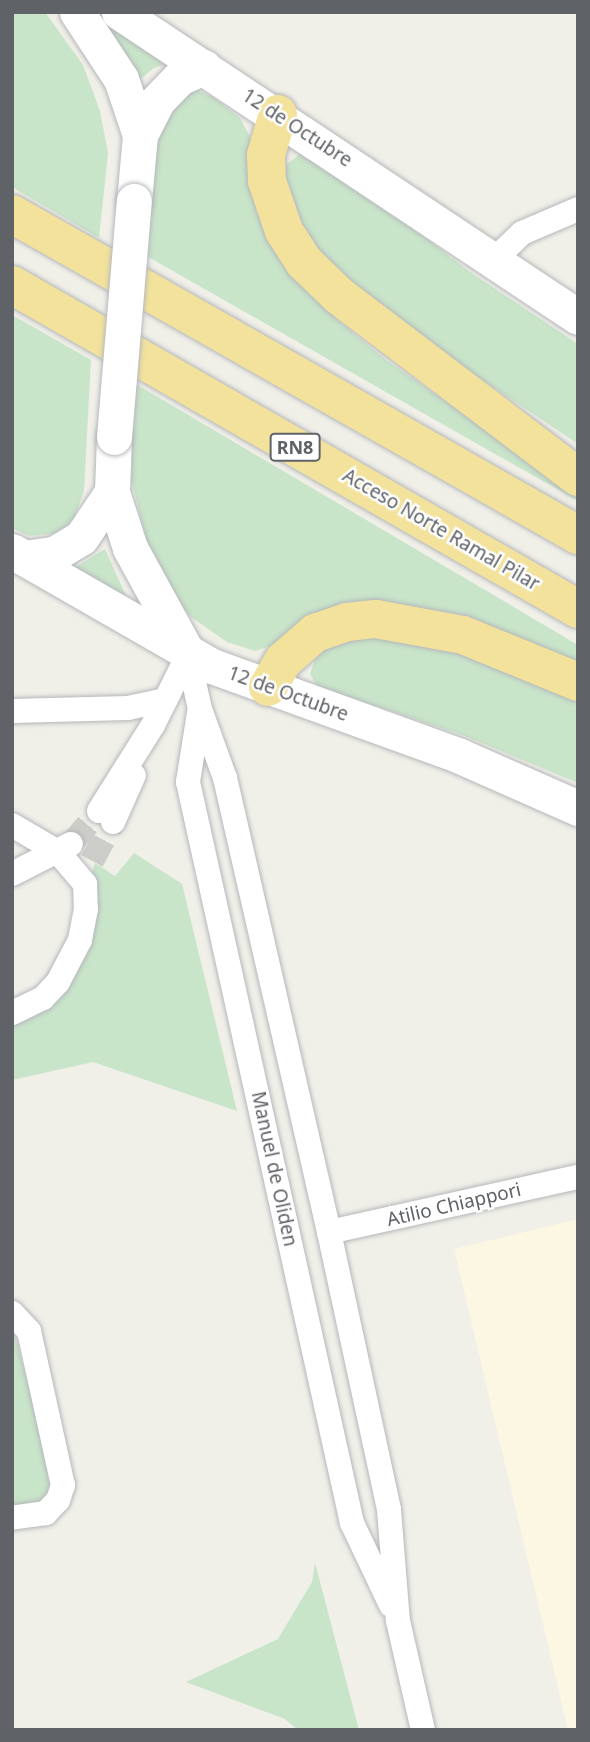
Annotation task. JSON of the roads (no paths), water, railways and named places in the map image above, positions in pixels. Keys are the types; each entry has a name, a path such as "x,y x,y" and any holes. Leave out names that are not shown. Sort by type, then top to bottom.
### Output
{"highway":[{"path":"278,114 266,155 267,181 280,222 304,262 338,295 578,477"},
{"path":"12,214 578,535"},
{"name":"Acceso Norte Ramal Pilar","path":"12,285 578,609"},
{"path":"268,687 283,661 302,641 329,627 376,619 463,635 578,682"}],"street":[{"path":"77,12 121,79 140,135"},
{"name":"12 de Octubre","path":"119,12 278,114 578,317"},
{"path":"106,817 188,655 130,548 112,492 114,438 140,135 157,101 179,78 204,66"},
{"path":"495,259 522,233 578,208"},
{"path":"18,554 54,554 81,538 112,492"},
{"name":"12 de Octubre","path":"18,554 188,655 268,687 460,756 578,808"},
{"name":"Manuel de Oliden","path":"188,655 200,709 225,778 329,1232 389,1510 398,1621 423,1730"},
{"path":"12,711 128,708 164,700"},
{"name":"Manuel de Oliden","path":"200,709 188,782 352,1523 398,1621"},
{"path":"12,825 65,848 88,872 86,909 72,959 43,998 12,1013"},
{"path":"12,874 65,848"},
{"name":"Atilio Chiappori","path":"329,1232 578,1177"},
{"path":"12,1312 29,1331 63,1485 58,1500 46,1513 12,1518"}],"tunnel":[{"path":"72,843 99,811"},
{"path":"92,861 113,822"}]}
